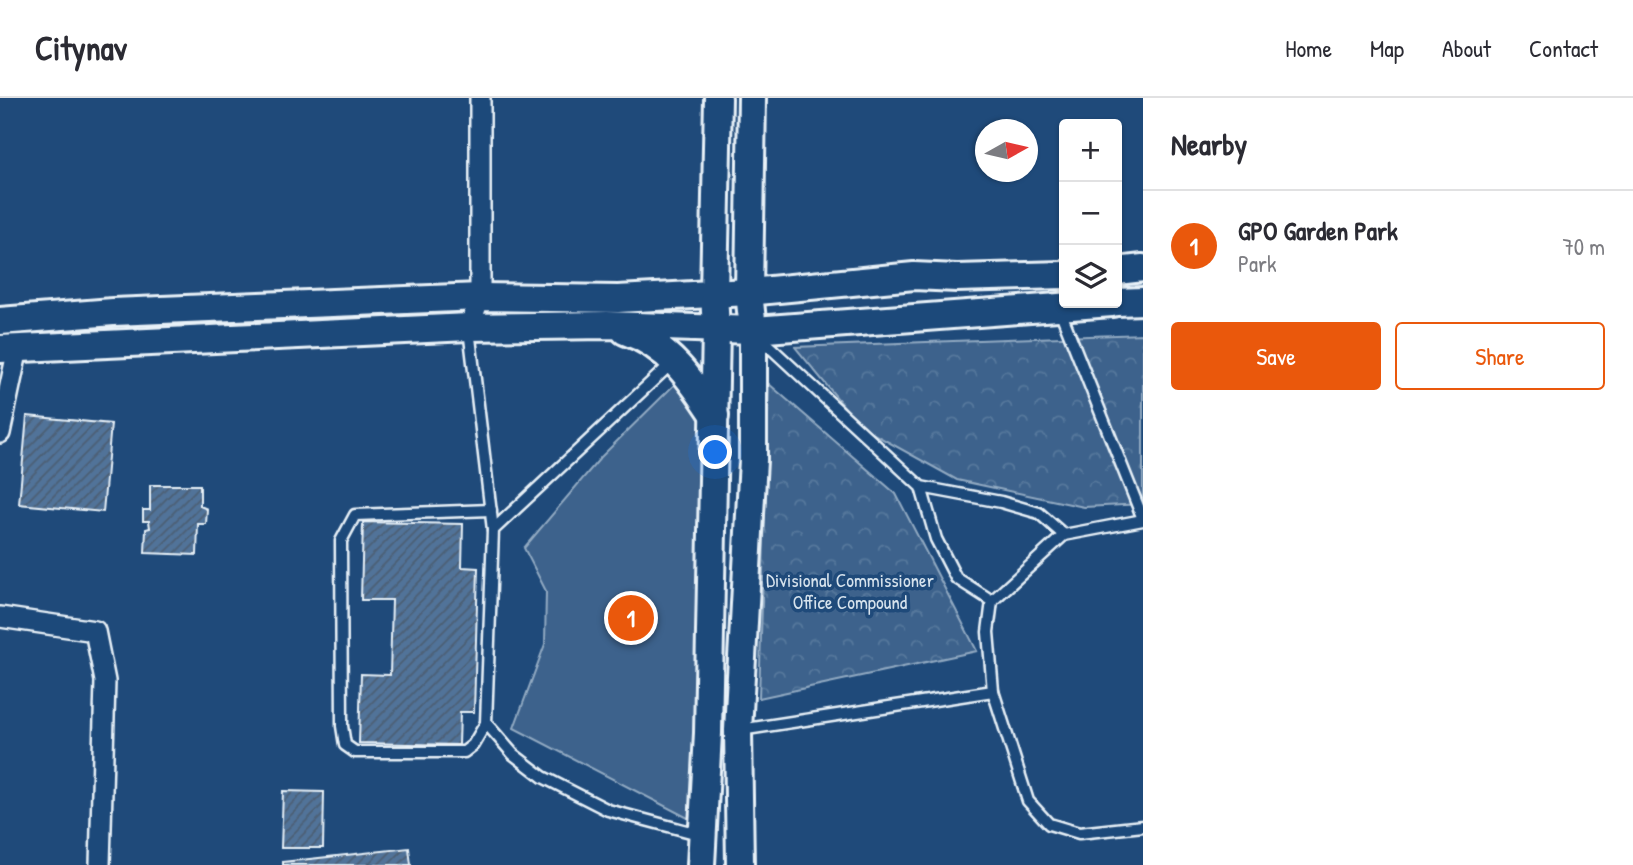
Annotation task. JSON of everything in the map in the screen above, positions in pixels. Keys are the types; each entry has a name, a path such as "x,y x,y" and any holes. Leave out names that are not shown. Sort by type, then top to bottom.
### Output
{"main road":[{"path":"701,865 708,733 718,98"},
{"path":"740,865 738,730 753,460 753,330 749,292 752,98"},
{"path":"1122,270 1143,268"},
{"path":"0,321 113,312 480,297 618,299 749,292 914,276 957,278 1059,275"},
{"path":"1122,302 1143,301"},
{"path":"9,349 469,327 607,325 753,330 1058,306"},
{"path":"607,325 645,338 664,351 696,388 715,416"}],"street":[{"path":"469,327 480,297 480,98"},
{"path":"0,433 9,349"},
{"path":"0,617 95,631 105,681 100,865"}],"lane":[{"path":"1058,306 1143,519 1064,535 992,601 988,632 993,691 1028,801 1049,824 1079,833 1143,826"},
{"path":"469,327 491,510 493,530 486,723 473,745 464,752 355,752 345,745 342,726 341,541 355,514 491,510"},
{"path":"753,330 921,487 936,539 956,578 992,601"},
{"path":"493,530 673,361"},
{"path":"921,487 1001,502 1039,513 1064,535"},
{"path":"738,730 993,691"},
{"path":"486,723 513,754 543,777 608,810 702,835"}],"green space":[{"path":"1143,334 1143,504 1084,507 957,480 861,427 795,347"},
{"path":"676,383 699,411 717,447 717,833 514,728 545,644 546,591 524,548 601,457"},
{"name":"Divisional Commissioner Office Compound","path":"769,384 896,494 977,651 759,698"}],"building":[{"path":"27,416 111,424 103,512 19,504"},
{"path":"150,485 200,485 200,506 207,509 206,524 198,524 197,555 145,553 146,529 150,528 149,521 143,521 143,510 150,510"},
{"path":"363,522 463,524 462,567 478,568 474,712 460,712 459,745 359,743 361,674 390,675 392,600 361,600"},
{"path":"283,791 324,792 323,848 281,848"},
{"path":"409,848 411,865 283,865 283,862"}],"place":[{"name":"GPO Garden Park","path":"631,618"}]}
